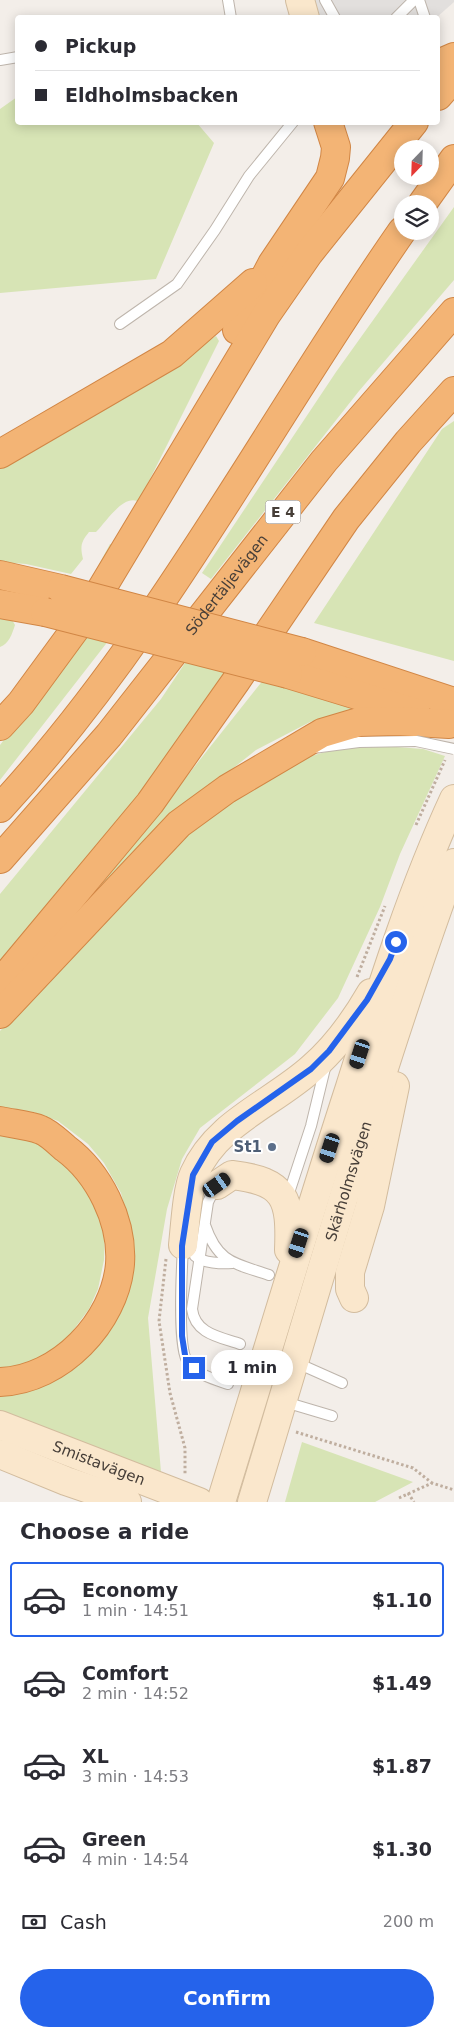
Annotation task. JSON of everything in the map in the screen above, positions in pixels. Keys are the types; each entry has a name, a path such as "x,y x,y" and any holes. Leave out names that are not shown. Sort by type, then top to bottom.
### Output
{"highway":[{"path":"440,63 454,57"},
{"path":"440,94 454,78"},
{"path":"154,500 196,407 272,264 330,178 336,147 329,125"},
{"path":"0,726 21,702 87,613 266,315 342,209 412,125"},
{"path":"428,195 454,159"},
{"path":"0,808 80,713 180,574 261,446 396,240"},
{"path":"0,454 172,354 225,309 272,264"},
{"name":"Södertäljevägen","path":"0,858 109,735 324,461 454,312"},
{"path":"0,983 150,803 346,519 408,442 454,391"},
{"path":"0,575 61,589 449,710"},
{"path":"0,604 295,663 449,710"},
{"path":"0,1014 179,824 227,789 322,733 359,722 397,721 449,710"},
{"path":"0,1121 42,1130 80,1158 103,1191 116,1228 120,1263 111,1298 93,1329 70,1354 46,1370 12,1382 0,1382"}],"main road":[{"path":"284,0 288,15"},
{"path":"300,0 304,15"},
{"name":"Skärholmsvägen","path":"221,1502 278,1278 420,876 454,799"},
{"name":"Skärholmsvägen","path":"252,1502 405,1004 454,864"},
{"path":"191,1252 196,1219 193,1175 212,1142 237,1121 311,1069 329,1051 367,1000 390,959"},
{"path":"354,1298 350,1289 350,1272 370,1206 398,1073 405,1004"},
{"path":"217,1185 232,1175 258,1178 277,1190 286,1203 290,1218 278,1278"},
{"name":"Smistavägen","path":"0,1425 127,1502"},
{"name":"Smistavägen","path":"0,1454 71,1469 199,1502"}],"lane":[{"path":"228,0 230,15"},
{"path":"325,0 333,15"},
{"path":"399,15 414,0"},
{"path":"419,0 424,15"},
{"path":"0,60 15,58"},
{"path":"120,324 177,284 216,230 249,176 291,125"},
{"path":"290,751 360,742 416,741 449,710"},
{"path":"425,943 454,894"},
{"path":"286,1203 311,1126 329,1051"},
{"path":"217,1185 196,1219 216,1250 232,1263 278,1278"},
{"path":"191,1252 226,1264 232,1263"},
{"path":"191,1252 193,1320 204,1331 240,1344"},
{"path":"191,1252 182,1336 186,1361 202,1375 228,1384"},
{"path":"306,1367 342,1383"},
{"path":"295,1405 332,1416"}],"path":[{"path":"293,1441 295,1432 413,1468 432,1483 454,1490"},
{"path":"399,1498 432,1483"},
{"path":"408,1493 414,1502"}],"green space":[{"path":"15,98 15,125 199,125 214,143 156,279 0,293 0,109"},
{"path":"454,207 454,280 359,391 211,579 202,573 336,372 430,240 439,240 439,228"},
{"path":"216,336 219,341 99,581 91,579 110,544 115,545 137,501 131,500 126,502 96,532 89,532 82,544 83,559 71,574 26,564 0,562 0,465"},
{"path":"454,421 454,661 314,623 442,429"},
{"path":"0,617 11,618 15,625 8,641 0,647"},
{"path":"85,634 109,640 0,780 0,745"},
{"path":"187,660 229,670 208,710 0,972 0,894 161,699"},
{"path":"264,679 355,706 355,709 310,722 256,750 207,789 41,955 99,887"},
{"path":"371,745 423,749 445,756 400,854 380,907 338,998 295,1054 200,1128 182,1159 167,1209 148,1318 161,1472 47,1434 0,1414 0,1395 66,1371 129,1224 121,1193 104,1163 88,1144 58,1121 33,1112 0,1109 0,1031 200,818 307,757 344,747"},
{"path":"0,1134 27,1138 64,1155 99,1205 105,1232 104,1260 98,1289 89,1309 69,1336 49,1353 33,1362 0,1371"},
{"path":"302,1442 413,1482 375,1502 285,1502"}],"shaded area":[{"path":"309,0 454,0 439,15 314,15"}],"place":[{"name":"St1","path":"272,1147"}],"route":[{"path":"194,1368 186,1361 182,1336 182,1246 193,1175 212,1142 237,1121 311,1069 329,1051 367,1000 390,959 396,942"}]}
